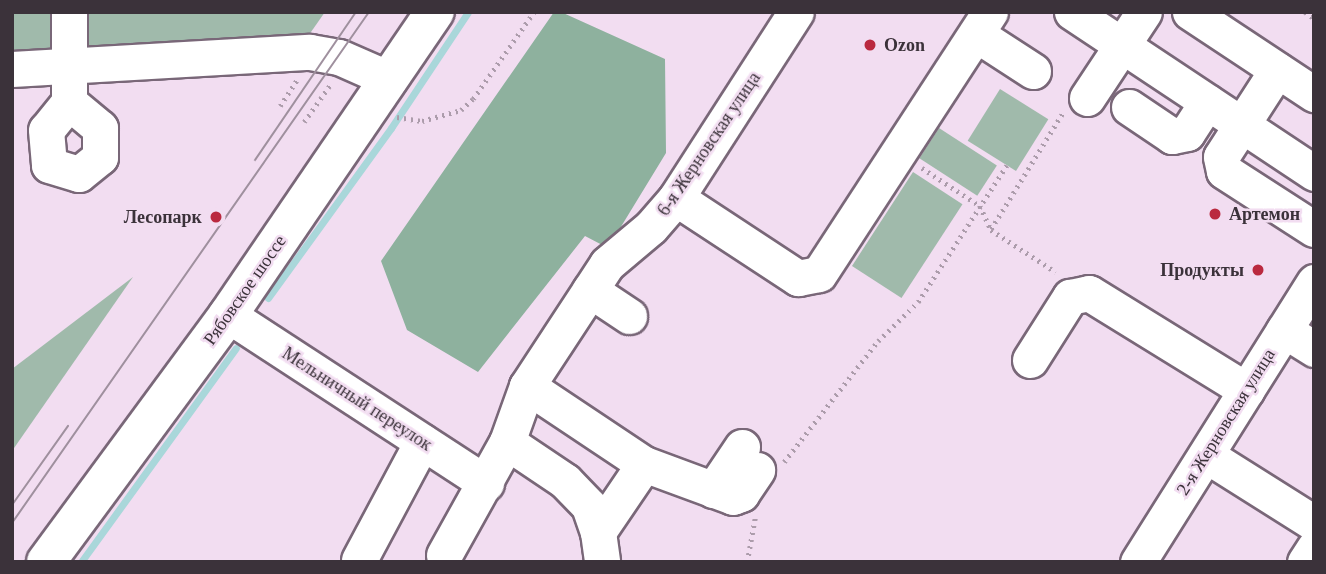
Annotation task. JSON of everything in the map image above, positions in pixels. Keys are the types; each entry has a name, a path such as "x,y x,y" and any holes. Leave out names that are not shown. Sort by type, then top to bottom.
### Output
{"main road":[{"name":"Рябовское шоссе","path":"46,562 228,315 435,12"}],"street":[{"path":"69,12 69,102"},
{"name":"6-я Жерновская улица","path":"441,560 507,442 527,386 607,264 651,227 676,198 796,12"},
{"path":"1072,12 1314,173"},
{"path":"1087,98 1144,12"},
{"path":"1190,12 1314,94"},
{"path":"676,198 799,278 819,274 983,23 1033,71"},
{"path":"12,69 310,52 339,57 389,79"},
{"path":"1277,70 1221,157 1224,171 1314,229"},
{"path":"1129,107 1172,136 1187,133 1207,102"},
{"name":"2-я Жерновская улица","path":"1138,562 1314,282"},
{"path":"590,290 629,316"},
{"path":"1030,360 1070,297 1089,293 1246,390"},
{"name":"Мельничный переулок","path":"228,315 486,483"},
{"path":"1284,330 1314,348"},
{"path":"527,386 644,464 733,497 741,494 759,462"},
{"path":"359,560 422,442"},
{"path":"507,442 565,481 589,506 600,547"},
{"path":"1206,455 1314,523"},
{"path":"600,547 644,464"},
{"path":"1305,562 1314,548"}],"path":[{"path":"386,116 422,121 461,110 473,99 534,12"},
{"path":"1305,12 1314,18"},
{"path":"280,106 299,77"},
{"path":"304,122 330,84"},
{"path":"990,230 1064,111 1087,98"},
{"path":"898,153 980,206 990,230 1089,293"},
{"path":"759,462 918,302 1007,165"},
{"path":"747,562 757,510"}],"green space":[{"path":"12,12 325,12 304,42 12,50"},
{"path":"554,12 561,12 665,59 666,153 608,248 585,236 478,372 407,330 381,261"},
{"path":"1000,89 1048,119 1016,171 968,141"},
{"path":"939,128 997,166 977,196 919,158"},
{"path":"913,172 962,204 901,298 852,266"},
{"path":"133,277 12,451 12,369"}],"waterway":[{"path":"268,298 391,128 468,12"},
{"path":"81,562 236,348"}],"tram line":[{"path":"255,160 356,12"},
{"path":"12,523 369,12"},
{"path":"12,505 68,426"}],"place":[{"name":"Ozon","path":"870,45"},
{"name":"Артемон","path":"1215,214"},
{"name":"Лесопарк","path":"216,217"},
{"name":"Продукты","path":"1258,270"}]}
